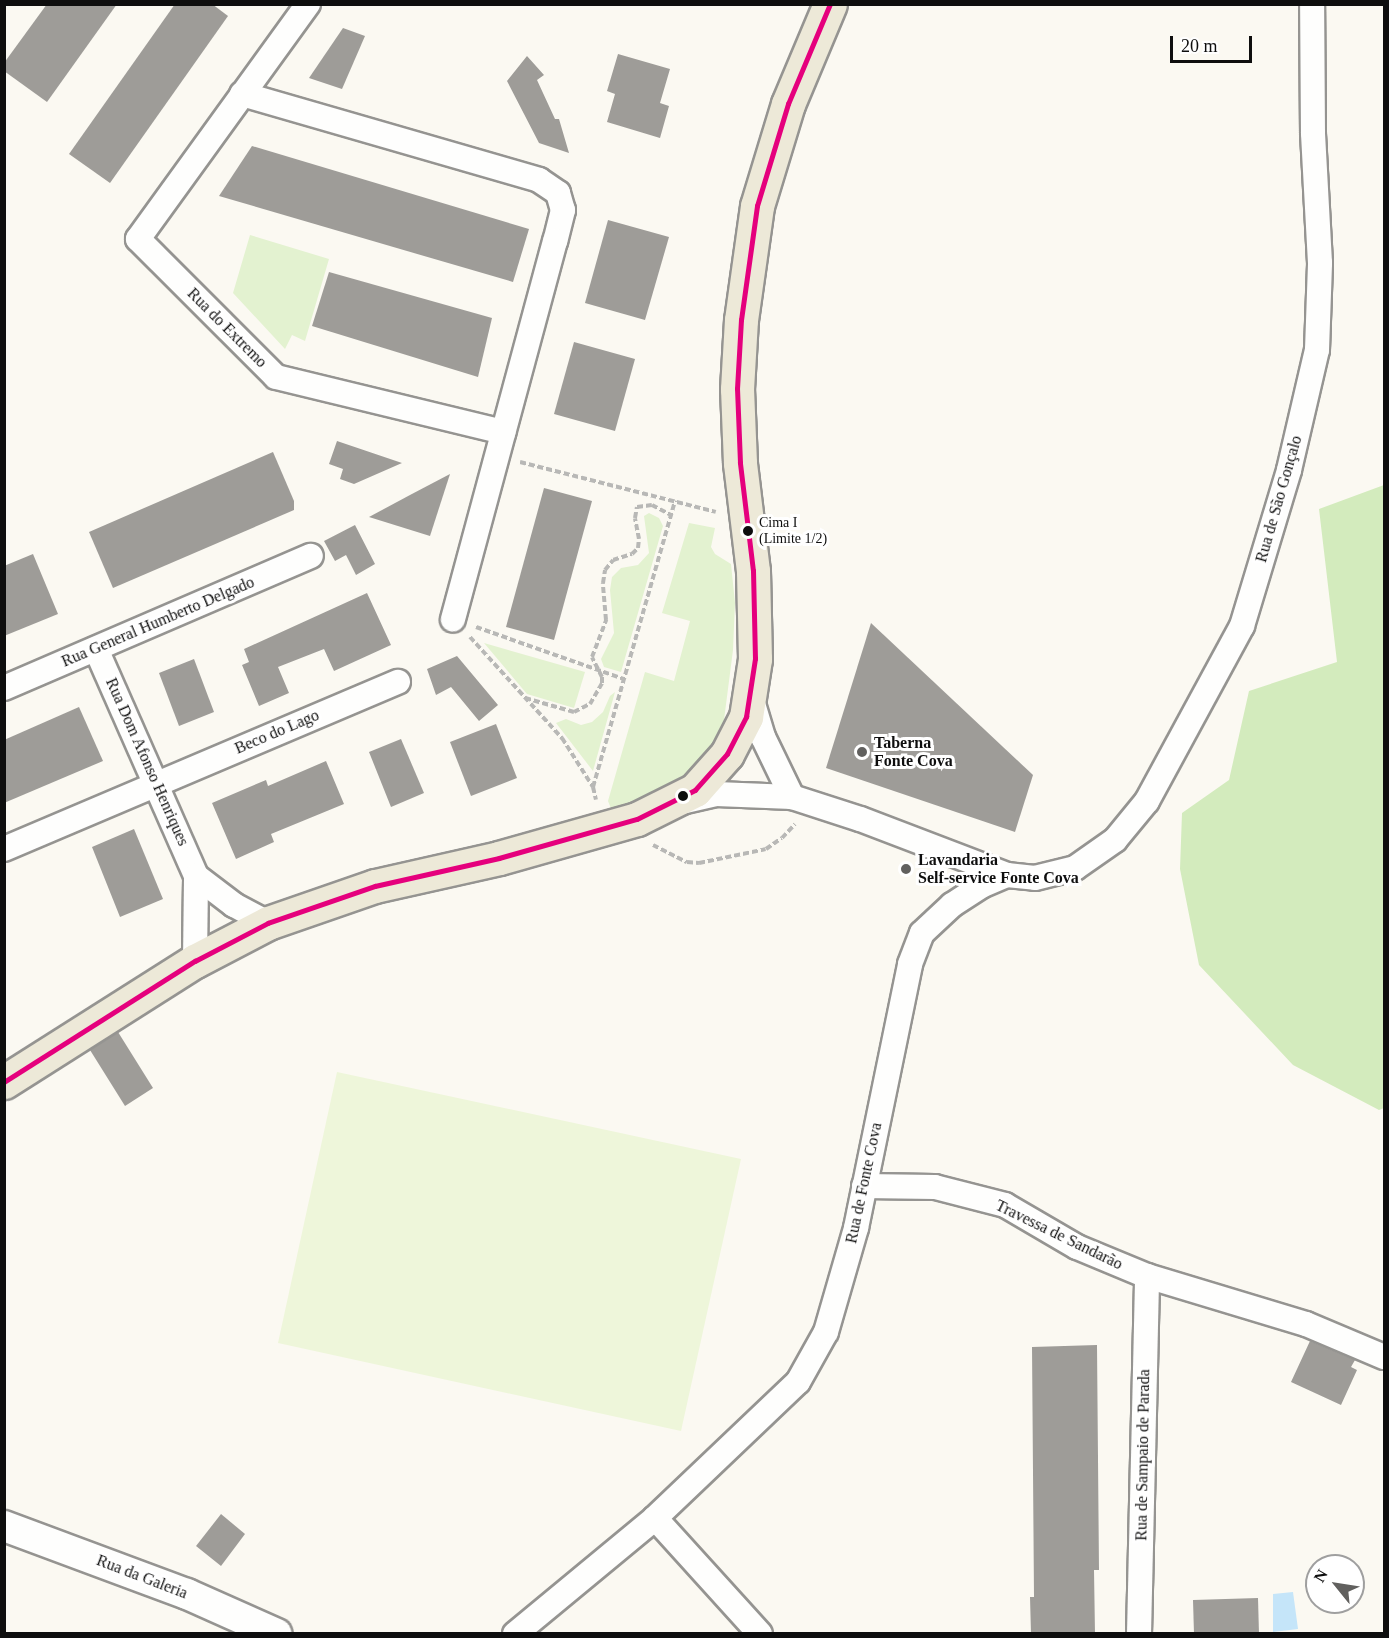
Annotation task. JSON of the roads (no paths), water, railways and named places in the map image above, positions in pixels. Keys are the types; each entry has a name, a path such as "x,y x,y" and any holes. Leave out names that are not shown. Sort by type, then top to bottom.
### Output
{"main road":[{"path":"4,1082 195,961 268,923 375,886 499,858 637,819 695,790 727,754 746,717 755,659 754,593 740,463 737,389 741,320 757,206 788,104 830,4"}],"street":[{"name":"Rua do Extremo","path":"308,4 138,239 276,377 503,432"},
{"name":"Rua de São Gonçalo","path":"1007,874 1035,878 1075,868 1115,840 1147,801 1242,626 1289,470 1317,350 1320,263 1313,133 1312,4"},
{"path":"242,94 539,180 558,193 563,210 453,619"},
{"name":"Rua General Humberto Delgado","path":"4,688 311,556"},
{"name":"Rua Dom Afonso Henriques","path":"96,649 157,783 196,876 195,961"},
{"name":"Beco do Lago","path":"4,849 398,682"},
{"path":"750,692 763,736 800,799"},
{"path":"669,804 716,794 800,799 1007,874"},
{"name":"Rua de Fonte Cova","path":"515,1634 656,1518 798,1382 826,1332 856,1228 910,964 922,933 952,905 981,886 1007,874"},
{"path":"196,876 234,904 268,923"},
{"name":"Travessa de Sandarão","path":"864,1186 935,1187 1005,1205 1077,1247 1147,1276 1306,1324 1384,1357"},
{"name":"Rua de Sampaio de Parada","path":"1139,1634 1147,1276"},
{"path":"656,1518 760,1634"},
{"name":"Rua da Galeria","path":"4,1526 187,1594 277,1634"}],"water":[{"path":"1293,1592 1298,1629 1273,1632 1273,1594"}],"place":[{"name":"Cima I (Limite 1/2)","path":"748,531"},
{"name":"Taberna Fonte Cova","path":"862,752"},
{"name":"Lavandaria Self-service Fonte Cova","path":"906,869"}]}
